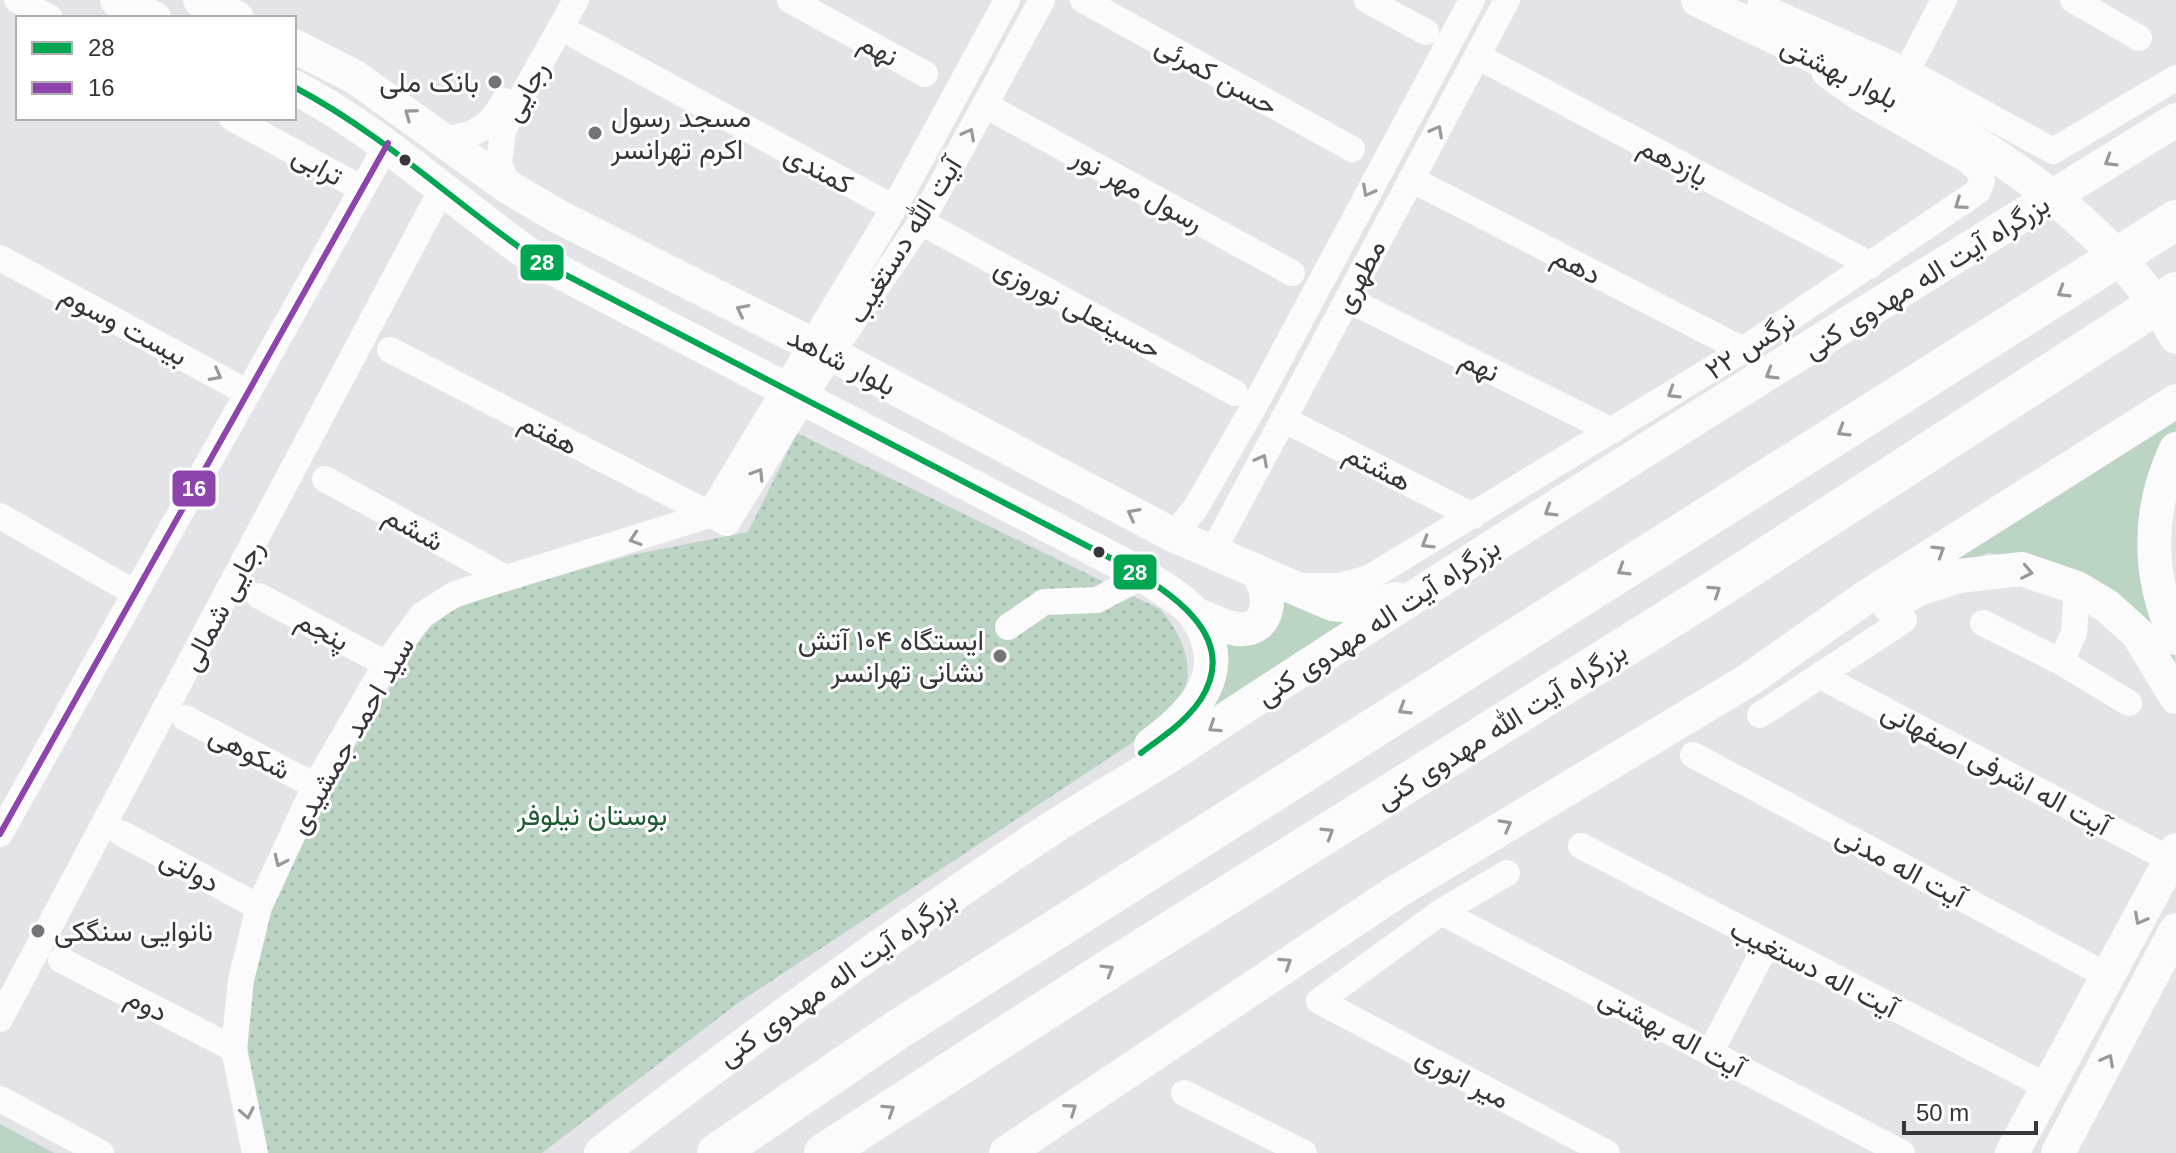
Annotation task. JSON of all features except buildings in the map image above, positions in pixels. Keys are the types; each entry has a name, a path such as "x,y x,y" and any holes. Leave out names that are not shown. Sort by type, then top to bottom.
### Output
{"highway":[{"path":"717,1153 911,1021 2176,220"},
{"name":"بزرگراه آیت الله مهدوی کنی","path":"824,1153 1097,977 1698,601 2176,292"}],"main road":[{"path":"117,0 150,16"},
{"path":"200,0 233,16"},
{"name":"بلوار بهشتی","path":"1698,0 1990,143"},
{"name":"بلوار بهشتی","path":"1754,3 1990,143"},
{"name":"بلوار شاهد","path":"296,47 355,77 508,187 561,218 1173,535 1347,607 1364,607 1416,594"},
{"name":"بلوار شاهد","path":"296,88 388,143 442,189 537,260 1143,576 1195,614 1239,630 1251,627 1260,620 1269,600 1268,588 1255,570"},
{"name":"بزرگراه آیت اله مهدوی کنی","path":"601,1153 688,1084 898,932 1052,828 1165,759 1416,594 2176,120"},
{"path":"1990,143 2107,224 2140,259 2176,308"},
{"path":"1990,143 2095,233 2127,267 2176,337"},
{"path":"1006,1153 1396,892 1750,679 1869,595 2176,401"},
{"path":"2176,449 2156,508 2153,553 2159,591 2176,638"},
{"path":"1750,679 1843,633 1918,589 1959,576 2022,569 2077,588 2107,606 2138,634 2176,697"},
{"path":"1052,828 1111,776 1171,731 1202,698 1211,659 1207,638 1195,614"},
{"path":"2012,1153 2174,855"},
{"path":"2058,1153 2176,930"}],"street":[{"path":"17,0 46,16"},
{"name":"رجایی","path":"444,139 473,134 495,118 560,0"},
{"name":"رجایی","path":"508,187 499,163 503,130 576,0"},
{"name":"نهم","path":"790,0 925,74"},
{"name":"آیت الله دستغیب","path":"709,515 794,395 821,350 1007,0"},
{"name":"آیت الله دستغیب","path":"821,350 921,222 1042,0"},
{"name":"حسن کمرئی","path":"1083,0 1352,149"},
{"path":"1367,0 1426,32"},
{"name":"مطهری","path":"1173,535 1205,492 1472,0"},
{"name":"مطهری","path":"1212,553 1507,0"},
{"path":"1907,71 1944,0"},
{"path":"2073,0 2139,38"},
{"path":"1754,3 1907,71 2053,151 2176,78"},
{"name":"کمندی","path":"576,36 894,208"},
{"name":"نرگس ۲۲","path":"1290,584 1314,589 1369,578 1743,350 1977,192 1982,181 1980,171 1857,97 1788,45"},
{"name":"یازدهم","path":"1477,56 1871,265"},
{"name":"رسول مهر نور","path":"985,105 1292,273"},
{"name":"ترابی","path":"236,120 362,189"},
{"path":"0,834 11,790 135,593 388,143"},
{"name":"دهم","path":"1411,179 1743,350"},
{"name":"رجایی شمالی","path":"0,1019 10,980 442,189"},
{"name":"حسینعلی نوروزی","path":"921,222 1235,393"},
{"name":"بیست وسوم","path":"0,258 248,393"},
{"name":"نهم","path":"1347,299 1612,431"},
{"name":"هفتم","path":"390,350 709,515"},
{"name":"هشتم","path":"1283,419 1473,516"},
{"name":"ششم","path":"325,479 502,576"},
{"path":"1205,492 1236,508"},
{"name":"سید احمد جمشیدی","path":"255,1153 234,1049 241,980 259,907 315,786 386,664 422,615 455,594 502,576 552,566 709,515"},
{"path":"0,516 135,593"},
{"path":"1008,627 1044,602 1097,600 1143,576"},
{"path":"2061,662 2074,633 2077,588"},
{"name":"پنجم","path":"259,596 386,664"},
{"path":"2074,633 2107,606"},
{"path":"1760,715 1904,620"},
{"path":"1983,623 2061,662 2129,703"},
{"name":"آیت اله اشرفی اصفهانی","path":"1820,676 2174,855"},
{"name":"شکوهی","path":"185,718 315,786"},
{"name":"آیت اله مدنی","path":"1693,755 2108,976"},
{"name":"دولتی","path":"121,833 259,907"},
{"name":"آیت اله دستغیب","path":"1581,846 2048,1087"},
{"path":"1441,912 1507,873"},
{"name":"میر انوری","path":"1441,912 1319,1001 1607,1153"},
{"name":"آیت اله بهشتی","path":"1441,912 1902,1153"},
{"path":"1710,1053 1767,944"},
{"name":"دوم","path":"61,960 234,1049"},
{"path":"1184,1093 1304,1153"},
{"path":"0,1099 101,1153"}],"green space":[{"path":"2176,417 2176,431 2164,449 2176,675 2016,557 1988,553 1914,581"},
{"name":"بوستان نیلوفر","path":"797,433 1160,609 1175,629 1187,663 1185,688 1177,705 1144,735 738,1003 542,1153 260,1153 249,1085 246,1003 269,908 327,794 422,634 451,610 490,596 631,555 748,532"},
{"path":"1280,588 1370,611 1192,721 1218,648 1281,617 1284,606"},
{"path":"0,1124 54,1153 0,1153"}],"transit line":[{"name":"28","path":"296,88 359,126 537,260 1120,563 1158,586 1193,617 1206,635 1212,654 1211,676 1201,699 1188,715 1141,753"},
{"name":"16","path":"0,834 388,143"}],"place":[{"name":"بانک ملی","path":"495,82"},
{"name":"مسجد رسول اکرم تهرانسر","path":"595,133"},
{"name":"ایستگاه ۱۰۴ آتش ‌نشانی تهرانسر","path":"1000,656"},
{"name":"نانوایی سنگکی","path":"38,931"}]}
